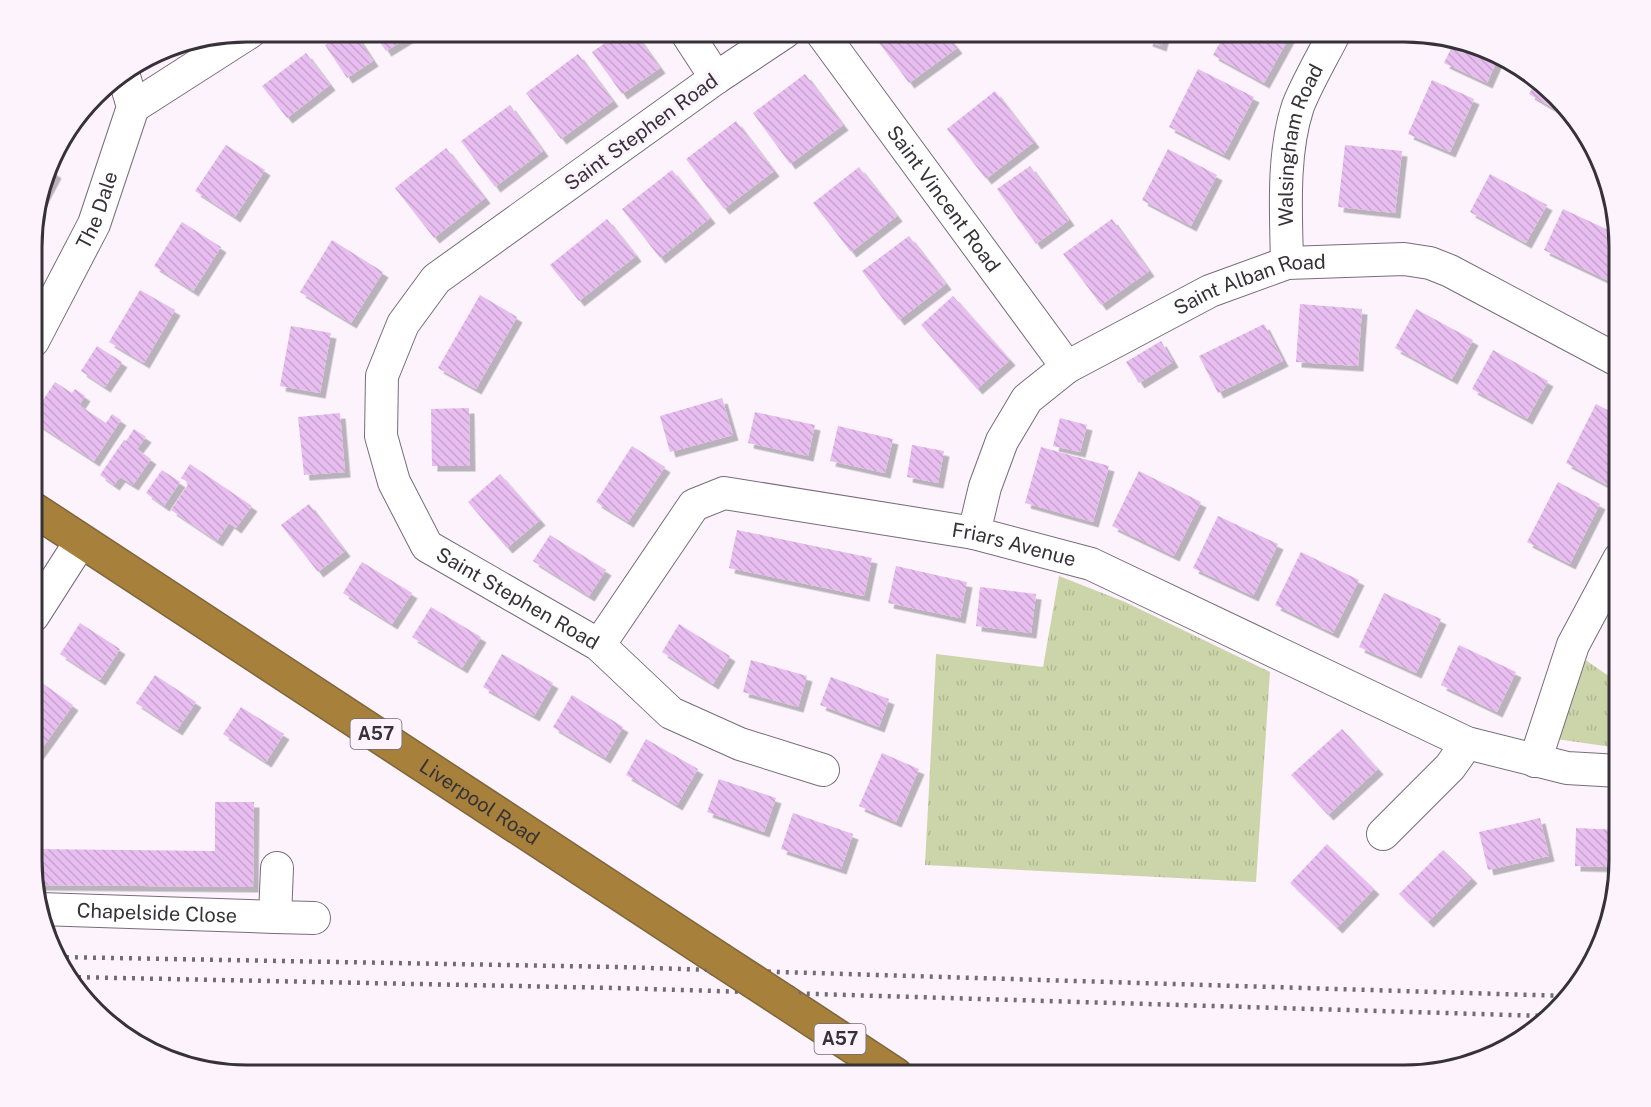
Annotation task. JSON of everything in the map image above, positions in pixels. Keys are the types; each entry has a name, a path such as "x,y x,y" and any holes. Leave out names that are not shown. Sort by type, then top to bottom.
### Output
{"highway":[{"name":"Liverpool Road","path":"42,516 881,1065"}],"street":[{"path":"125,82 133,107 234,42"},
{"path":"693,42 716,78"},
{"name":"Saint Stephen Road","path":"771,42 716,78 436,279 403,324 382,376 381,436 394,482 427,546 599,645 671,713 740,744 823,770"},
{"name":"Saint Vincent Road","path":"828,42 1067,367"},
{"name":"Walsingham Road","path":"1287,262 1285,194 1290,147 1298,107 1330,42"},
{"name":"The Dale","path":"42,327 94,224 133,107"},
{"name":"Saint Alban Road","path":"974,533 985,487 1002,441 1027,399 1067,367 1210,291 1287,262 1404,259 1430,263 1450,271 1609,356"},
{"name":"Friars Avenue","path":"599,645 694,505 724,493 974,533 1091,564 1467,743 1567,768 1609,770"},
{"path":"42,602 81,541"},
{"path":"1535,761 1573,645 1609,578"},
{"path":"1383,834 1449,767 1467,743"},
{"path":"275,917 277,868"},
{"name":"Chapelside Close","path":"48,909 314,918"}],"green space":[{"path":"1059,576 1125,602 1270,672 1256,882 925,865 936,654 1043,667"},
{"path":"1584,659 1609,676 1609,747 1549,738"}],"building":[{"path":"330,42 361,42 373,61 347,78 325,45"},
{"path":"380,42 401,42 386,51"},
{"path":"606,42 641,42 660,68 622,94 592,52"},
{"path":"878,42 952,42 957,48 909,83"},
{"path":"1150,42 1162,42 1161,46"},
{"path":"1220,42 1287,42 1264,83 1213,55"},
{"path":"1451,48 1496,63 1487,83 1444,63"},
{"path":"306,53 330,85 287,118 262,86"},
{"path":"578,54 613,101 561,139 526,93"},
{"path":"1198,69 1254,97 1224,155 1169,127"},
{"path":"805,74 843,125 790,164 753,113"},
{"path":"1432,80 1474,99 1450,152 1408,134"},
{"path":"1532,88 1556,110 1529,94"},
{"path":"995,91 1034,142 986,179 947,129"},
{"path":"510,105 543,151 495,187 461,141"},
{"path":"736,121 774,171 724,209 686,159"},
{"path":"226,145 265,170 235,217 195,191"},
{"path":"1345,145 1402,151 1395,213 1338,207"},
{"path":"446,148 485,198 434,238 395,188"},
{"path":"1168,149 1217,175 1191,226 1142,200"},
{"path":"1030,166 1069,220 1036,244 997,189"},
{"path":"859,167 897,216 851,252 813,203"},
{"path":"672,170 710,218 660,258 622,209"},
{"path":"1490,174 1547,205 1526,243 1470,212"},
{"path":"1563,209 1609,230 1609,281 1544,250"},
{"path":"607,219 636,256 579,301 550,265"},
{"path":"1112,219 1149,271 1101,305 1063,254"},
{"path":"182,222 221,247 193,291 154,266"},
{"path":"909,236 946,284 899,320 862,271"},
{"path":"332,240 383,272 351,323 300,292"},
{"path":"140,290 175,310 144,363 109,342"},
{"path":"480,295 517,317 476,389 438,368"},
{"path":"953,296 1010,360 977,389 921,325"},
{"path":"1300,304 1362,309 1358,366 1296,362"},
{"path":"1416,309 1473,340 1452,379 1395,348"},
{"path":"1264,324 1283,361 1218,393 1199,356"},
{"path":"291,326 331,333 320,393 280,386"},
{"path":"1161,341 1173,362 1139,383 1126,362"},
{"path":"97,346 122,362 105,387 81,371"},
{"path":"1493,350 1548,381 1527,419 1472,389"},
{"path":"55,382 72,393 75,389 85,396 79,405 106,423 112,414 121,420 94,461 42,427 42,402"},
{"path":"722,398 733,435 670,452 660,416"},
{"path":"1596,404 1609,411 1609,486 1566,463"},
{"path":"469,408 470,466 432,466 431,409"},
{"path":"755,412 815,425 808,456 748,443"},
{"path":"340,413 345,472 304,475 298,417"},
{"path":"1060,418 1087,425 1080,452 1053,446"},
{"path":"838,426 893,439 885,473 830,461"},
{"path":"134,429 146,437 137,449 151,459 133,485 120,477 114,485 100,475"},
{"path":"912,445 944,451 938,483 907,477"},
{"path":"632,446 665,467 628,522 596,502"},
{"path":"1041,447 1109,466 1093,522 1025,503"},
{"path":"190,464 252,506 236,528 229,523 217,541 171,510 189,483 181,478"},
{"path":"162,470 180,482 164,506 146,493"},
{"path":"1139,471 1201,502 1174,556 1112,526"},
{"path":"500,474 540,520 507,548 468,502"},
{"path":"1558,482 1600,504 1570,564 1527,542"},
{"path":"309,504 345,551 318,572 281,525"},
{"path":"1218,516 1278,544 1253,596 1193,568"},
{"path":"737,530 872,558 864,596 729,568"},
{"path":"550,535 606,570 589,596 533,561"},
{"path":"1301,552 1359,580 1333,633 1275,605"},
{"path":"362,562 412,593 392,624 343,593"},
{"path":"896,566 967,582 960,618 888,603"},
{"path":"980,587 1036,594 1031,633 976,626"},
{"path":"1384,593 1441,619 1416,673 1359,647"},
{"path":"431,607 481,637 462,668 412,637"},
{"path":"80,623 120,649 100,680 60,654"},
{"path":"679,624 730,656 713,684 662,652"},
{"path":"1459,645 1516,672 1497,712 1441,685"},
{"path":"502,654 553,683 534,716 483,687"},
{"path":"751,660 807,676 798,707 743,692"},
{"path":"155,675 196,702 177,730 136,703"},
{"path":"831,677 889,699 879,727 820,705"},
{"path":"42,683 73,705 42,748"},
{"path":"572,695 623,727 605,758 553,727"},
{"path":"241,707 284,734 266,762 223,734"},
{"path":"1342,729 1378,769 1328,815 1291,775"},
{"path":"646,739 698,769 677,805 626,775"},
{"path":"882,753 919,769 896,822 859,806"},
{"path":"719,779 776,798 764,832 707,812"},
{"path":"215,802 254,802 253,887 44,885 42,849 215,851"},
{"path":"793,813 853,834 841,869 781,849"},
{"path":"1540,818 1549,856 1488,870 1479,832"},
{"path":"1576,828 1609,830 1609,867 1575,866"},
{"path":"1327,844 1374,889 1337,928 1290,883"},
{"path":"1443,850 1472,878 1428,922 1399,894"}],"railway":[{"path":"66,957 617,967 1557,996"},
{"path":"78,977 616,988 1537,1016"}]}
